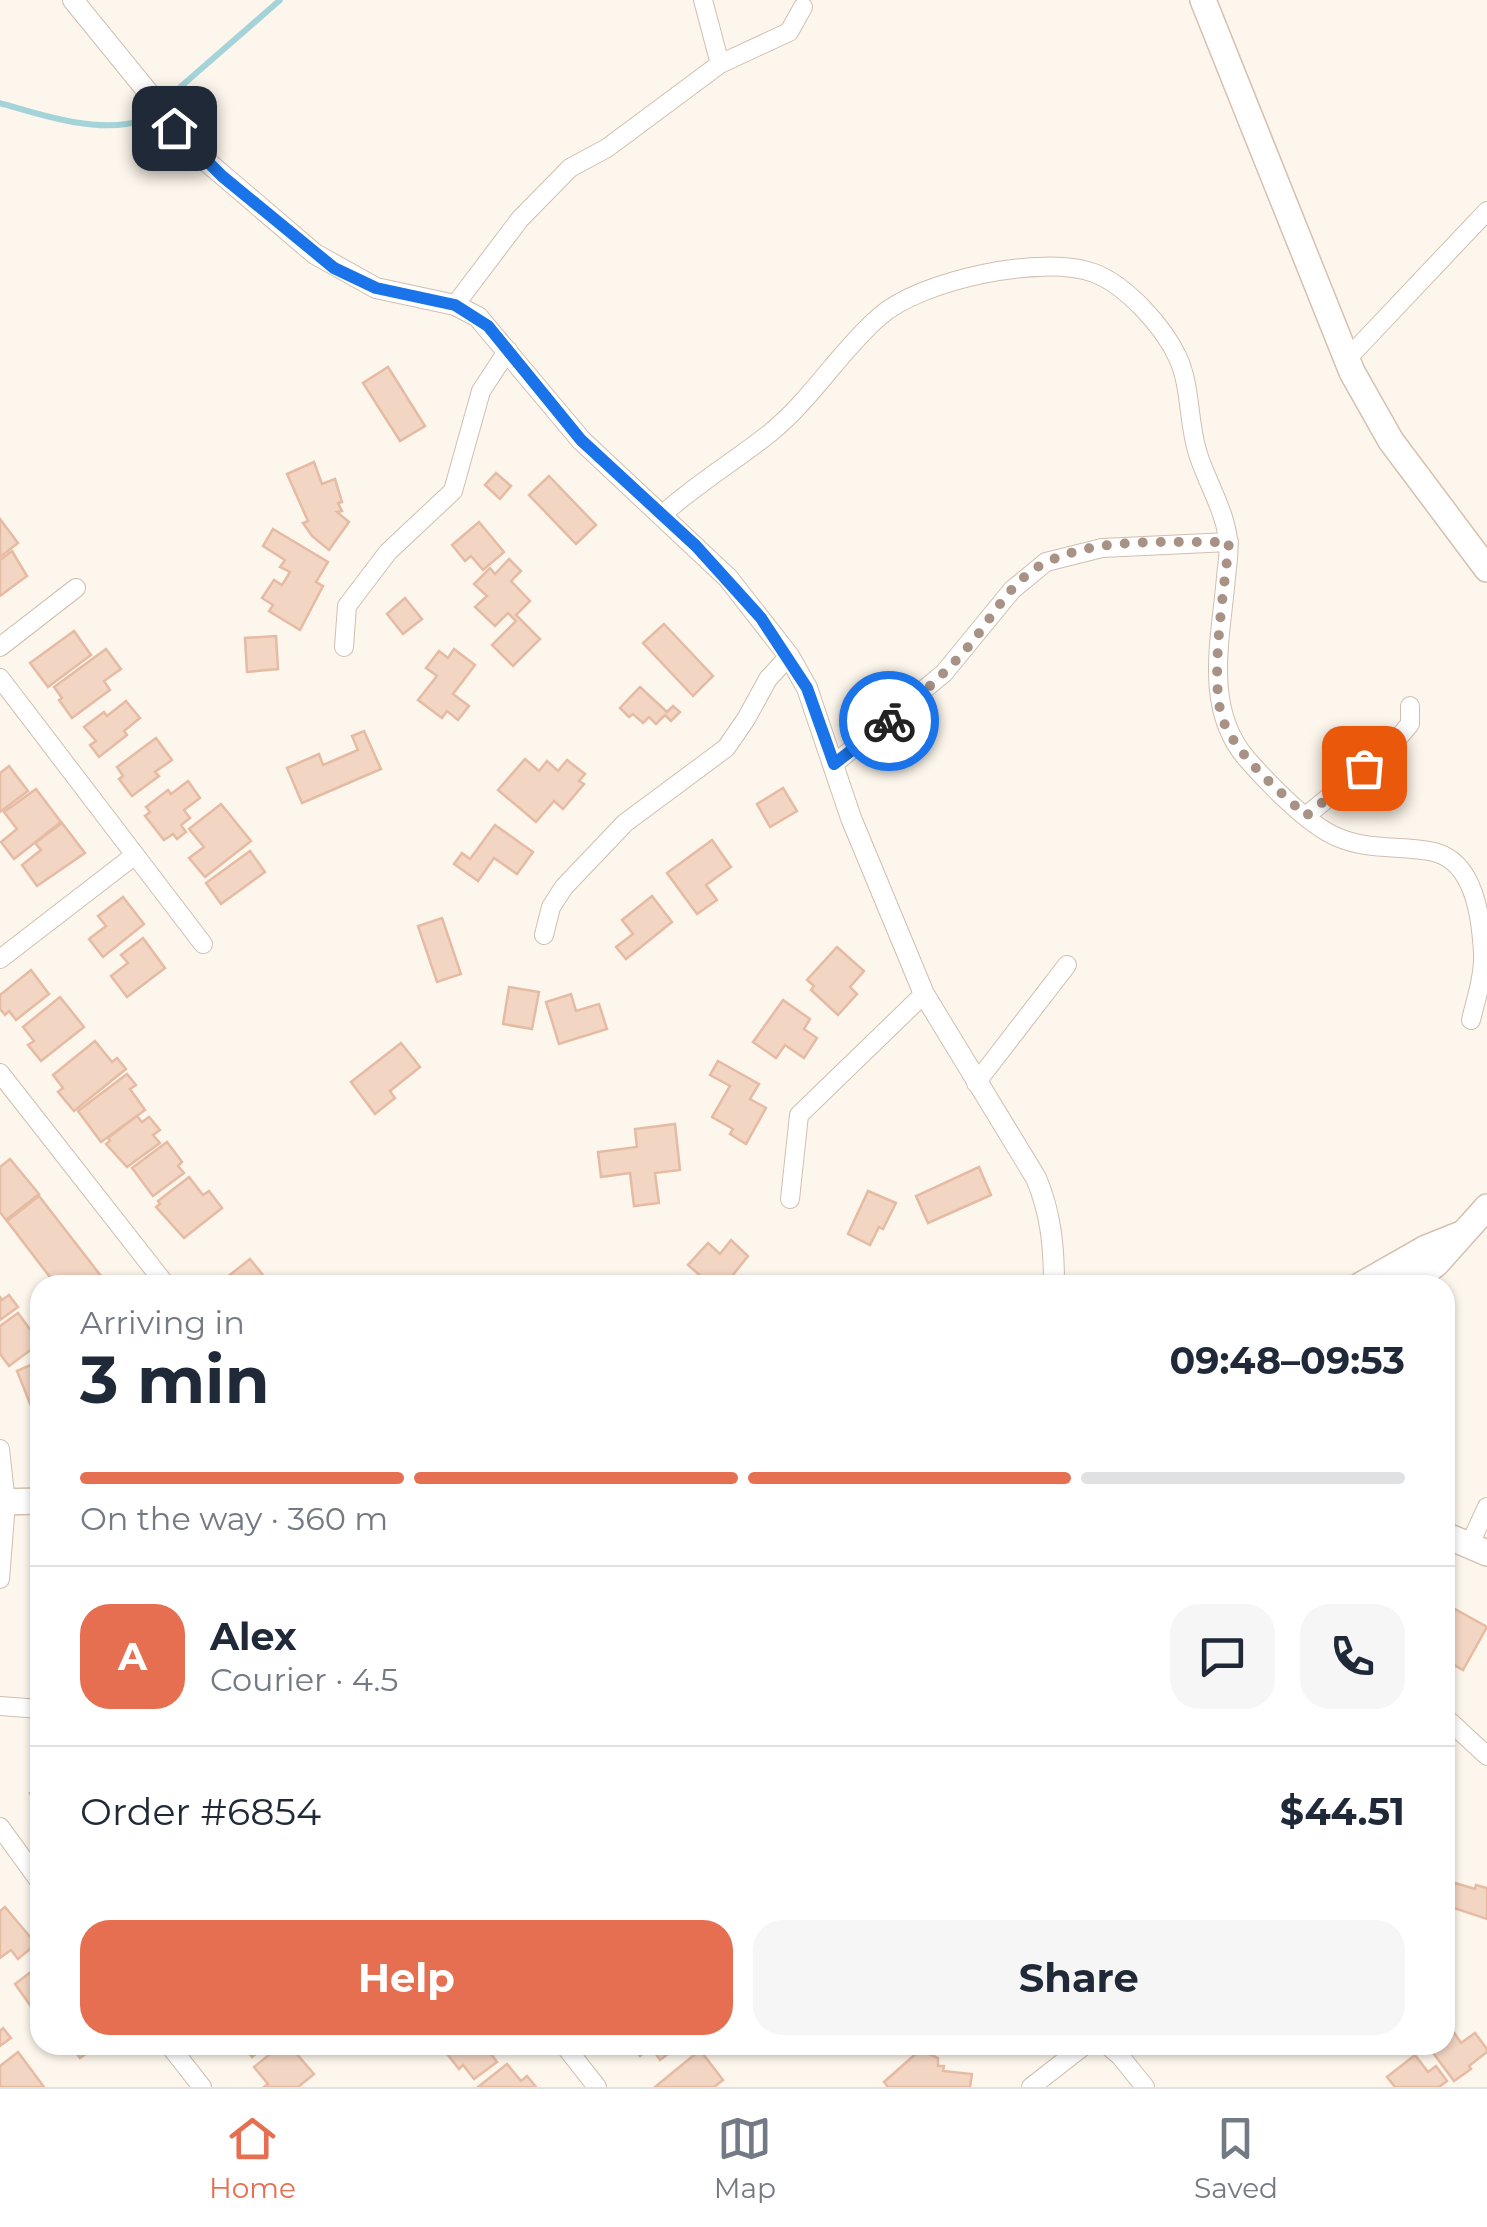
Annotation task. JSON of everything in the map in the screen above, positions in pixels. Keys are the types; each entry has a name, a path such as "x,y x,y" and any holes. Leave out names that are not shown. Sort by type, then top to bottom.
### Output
{"main road":[{"path":"1203,0 1346,360 1391,440 1487,569"},
{"path":"1421,1275 1487,1208"},
{"path":"1378,1275 1426,1248 1462,1234"},
{"path":"3,1502 30,1501"},
{"path":"1455,1540 1478,1550"}],"street":[{"path":"73,0 199,155 315,254 376,288 455,305 478,317 581,440 728,578 789,656 807,688 874,877 924,994 1036,1178 1045,1200 1054,1248 1054,1275"},
{"path":"703,0 720,64"},
{"path":"455,305 520,220 570,168 606,148 720,64 789,32 804,7"},
{"path":"1346,360 1487,210"},
{"path":"662,515 693,486 769,434 797,409 880,315 918,292 1062,264 1096,274 1126,290 1179,360 1197,452 1229,542 1217,693 1224,723 1245,757 1306,816 1333,836 1363,847 1434,852 1452,860 1466,874 1476,902 1483,956 1471,1020"},
{"path":"344,646 346,606 388,552 453,491 473,410 508,350"},
{"path":"834,764 944,674 1012,590 1046,562 1118,546 1229,542"},
{"path":"0,647 76,588"},
{"path":"544,935 551,906 564,887 624,823 726,748 768,680 789,656"},
{"path":"0,678 203,944"},
{"path":"1306,816 1393,744 1410,724 1410,706"},
{"path":"0,959 135,855"},
{"path":"976,1083 1068,966"},
{"path":"790,1199 799,1115 924,994"},
{"path":"0,1072 158,1275"},
{"path":"0,1449 0,1579"},
{"path":"1478,1550 1487,1506"},
{"path":"0,1706 30,1708"},
{"path":"1455,1726 1487,1756"},
{"path":"0,1828 30,1868"},
{"path":"177,2055 202,2087"},
{"path":"572,2055 598,2087"},
{"path":"1032,2087 1072,2055"},
{"path":"1119,2055 1145,2087"}],"building":[{"path":"388,367 425,426 400,441 363,383"},
{"path":"314,462 322,484 335,479 342,502 338,503 342,511 337,512 349,522 329,550 303,523 308,521 287,474"},
{"path":"496,473 511,486 500,499 485,485"},
{"path":"549,476 596,525 576,544 529,495"},
{"path":"0,519 18,543 0,557"},
{"path":"479,522 504,552 483,570 471,556 465,561 452,545"},
{"path":"273,529 328,562 316,582 323,586 300,630 269,611 273,605 262,598 274,580 282,585 290,572 280,567 285,560 263,546"},
{"path":"12,551 27,576 0,596 0,560"},
{"path":"509,559 521,571 511,581 530,601 516,615 540,639 513,666 492,645 516,621 508,613 495,626 475,607 487,596 474,584 490,568 495,574"},
{"path":"405,598 422,619 403,634 387,614"},
{"path":"664,624 713,676 693,696 643,643"},
{"path":"74,631 91,655 48,687 30,663"},
{"path":"276,636 278,669 247,672 245,638"},
{"path":"106,649 121,669 104,681 110,690 72,718 54,687"},
{"path":"454,649 475,665 453,694 469,706 458,720 447,711 442,718 418,700 437,676 426,668 439,651 448,658"},
{"path":"640,687 667,712 673,706 680,712 671,721 665,715 656,724 649,717 643,723 633,714 629,717 620,708"},
{"path":"126,701 140,718 124,731 127,735 99,757 90,745 96,741 84,727"},
{"path":"364,731 381,769 302,803 287,768 319,754 323,765 358,750 352,736"},
{"path":"156,738 172,760 155,772 159,776 132,796 119,779 123,776 117,767"},
{"path":"525,759 539,771 547,761 558,771 567,760 585,774 579,781 584,784 563,809 554,801 536,822 498,790"},
{"path":"9,766 28,791 0,812 0,773"},
{"path":"188,781 200,798 184,810 190,818 181,825 186,832 177,839 173,834 164,840 145,816 150,812 146,807"},
{"path":"783,788 797,811 770,827 757,804"},
{"path":"36,789 61,822 14,859 1,842 17,829 4,812"},
{"path":"221,804 251,841 205,877 189,858 204,847 189,829"},
{"path":"62,823 85,853 37,886 22,865 41,850 35,843"},
{"path":"495,825 533,852 517,874 494,858 478,881 454,864 462,853 470,859"},
{"path":"712,840 731,867 706,885 717,900 697,914 667,873"},
{"path":"250,851 265,872 221,904 206,883"},
{"path":"652,896 672,922 626,959 616,947 633,934 622,920"},
{"path":"123,897 144,924 103,957 89,939 106,926 98,916"},
{"path":"442,918 461,974 437,982 418,926"},
{"path":"143,938 165,968 127,997 111,976 128,963 121,955"},
{"path":"837,947 864,971 850,987 857,994 838,1015 811,990 814,986 807,980"},
{"path":"31,970 49,994 16,1020 9,1011 5,1015 0,1009 0,995"},
{"path":"509,987 539,992 532,1029 503,1024"},
{"path":"571,994 576,1011 599,1004 607,1029 559,1044 546,1002"},
{"path":"60,997 84,1027 41,1061 28,1045 34,1041 23,1027"},
{"path":"783,1000 810,1019 804,1029 817,1038 804,1058 785,1045 776,1058 753,1042"},
{"path":"95,1041 112,1062 117,1058 126,1069 74,1111 58,1092 63,1088 53,1075"},
{"path":"401,1043 420,1067 390,1091 395,1098 375,1114 351,1082"},
{"path":"718,1061 759,1084 750,1099 766,1108 746,1144 730,1134 733,1129 712,1117 730,1086 710,1075"},
{"path":"127,1074 136,1085 130,1089 145,1110 101,1142 78,1111"},
{"path":"137,1116 142,1122 149,1117 160,1130 153,1135 160,1143 127,1167 106,1144 108,1138"},
{"path":"675,1124 680,1170 655,1173 659,1203 634,1206 630,1173 601,1177 598,1152 637,1147 635,1129"},
{"path":"167,1142 182,1162 178,1166 184,1173 153,1196 132,1168"},
{"path":"10,1159 39,1194 6,1220 0,1212 0,1167"},
{"path":"979,1167 991,1195 928,1223 916,1196"},
{"path":"189,1177 203,1195 209,1191 222,1208 184,1238 156,1207 158,1201"},
{"path":"868,1191 896,1203 870,1245 848,1234"},
{"path":"39,1196 100,1275 48,1275 7,1221"},
{"path":"731,1240 748,1256 733,1275 700,1275 688,1265 708,1243 720,1254"},
{"path":"250,1259 263,1275 230,1275"},
{"path":"9,1295 18,1307 0,1320 0,1297 2,1300"},
{"path":"18,1313 30,1329 30,1350 9,1366 0,1354 0,1326"},
{"path":"30,1365 30,1404 17,1371"},
{"path":"1455,1609 1487,1627 1463,1670 1455,1665"},
{"path":"1455,1883 1487,1888 1487,1919 1455,1908"},
{"path":"5,1907 30,1937 30,1949 18,1959 11,1950 0,1958 0,1911"},
{"path":"30,1973 30,2005 15,1984"},
{"path":"3,2028 11,2038 0,2046 0,2031"},
{"path":"1475,2033 1487,2052 1454,2081 1435,2055 1455,2055 1455,2034 1461,2043"},
{"path":"18,2052 44,2087 0,2087 0,2066"},
{"path":"269,2055 298,2055 314,2074 298,2087 264,2087 268,2084 254,2067"},
{"path":"448,2055 492,2055 497,2062 474,2079 463,2065 459,2069"},
{"path":"694,2055 704,2055 723,2080 714,2087 655,2087"},
{"path":"914,2055 938,2058 943,2071 972,2074 970,2087 888,2087 884,2082"},
{"path":"1415,2055 1428,2072 1436,2066 1447,2081 1439,2087 1395,2087 1387,2077"},
{"path":"507,2064 521,2081 527,2076 536,2087 478,2087"}],"waterway":[{"path":"170,96 280,0"},
{"path":"0,103 90,124 142,120"}],"way so far":[{"path":"889,721 944,674 1012,590 1046,562 1070,554 1135,544 1229,542 1217,693 1224,723 1245,757 1306,816 1364,768"}],"route":[{"path":"174,128 222,176 334,268 376,288 455,305 488,326 581,440 696,546 761,618 807,688 834,764 889,721"}]}
